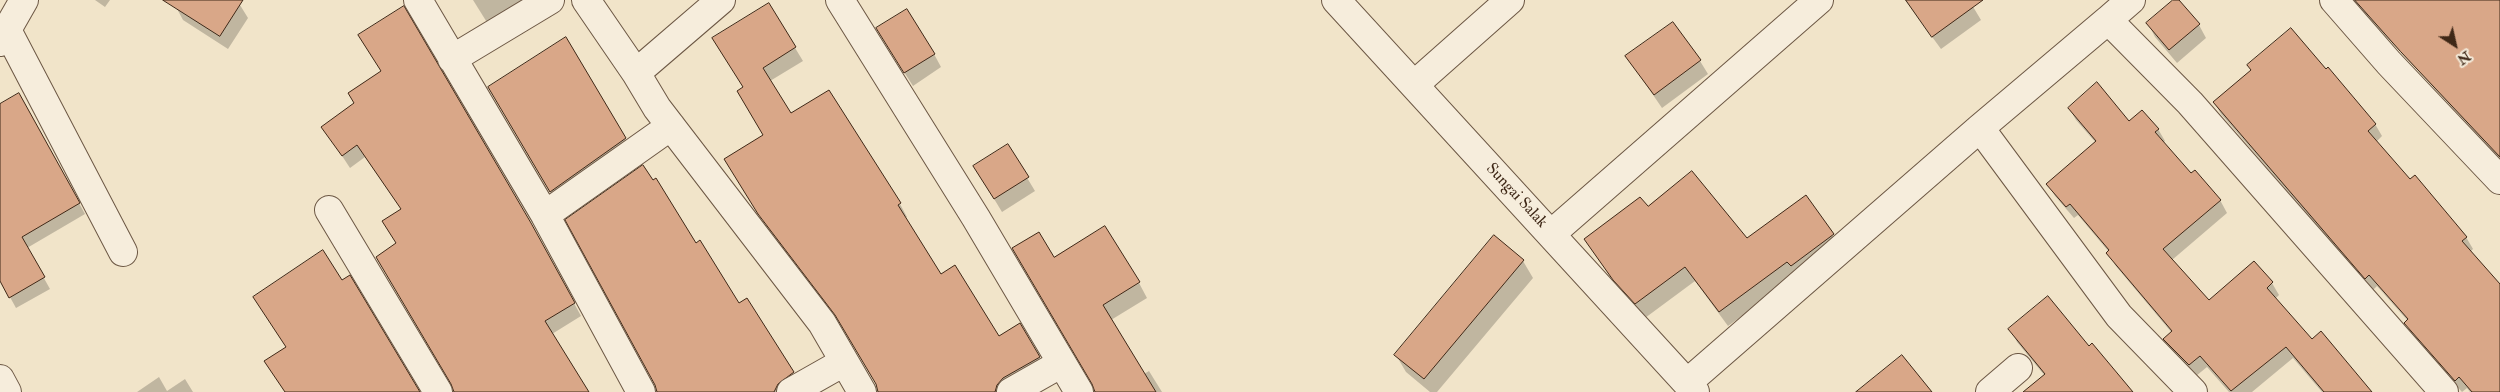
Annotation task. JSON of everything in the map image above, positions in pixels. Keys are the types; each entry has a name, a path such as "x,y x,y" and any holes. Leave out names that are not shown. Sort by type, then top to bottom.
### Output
{"street":[{"path":"24,0 3,36 123,252"},
{"path":"418,0 544,215 642,392"},
{"path":"452,58 550,0"},
{"path":"586,0 636,72 670,126 822,323 862,392"},
{"path":"636,72 721,0"},
{"path":"840,0 976,218 1079,392"},
{"name":"Sungai Salak","path":"1336,0 1691,388"},
{"path":"1414,85 1510,0"},
{"path":"1551,234 1819,0"},
{"path":"1691,388 1980,128 2131,0"},
{"path":"2334,0 2389,63 2500,180"},
{"path":"2108,20 2190,103 2444,392"},
{"path":"544,215 670,126"},
{"path":"1980,128 2119,316 2193,392"},
{"path":"329,210 438,392"},
{"path":"791,392 844,362"},
{"path":"1012,392 1062,362"},
{"path":"1990,392 2018,368"},
{"path":"0,379 7,392"}],"building":[{"path":"163,0 243,0 220,36"},
{"path":"1906,0 1983,0 1932,37"},
{"path":"2173,0 2179,0 2200,24 2169,50 2146,23"},
{"path":"2355,0 2500,0 2500,157 2401,52"},
{"path":"769,3 796,47 763,68 791,113 829,90 901,203 898,205 941,274 955,265 999,336 1020,323 1040,357 1003,378 997,385 995,392 878,392 876,384 835,315 758,214 724,159 763,135 737,91 743,87 712,38"},
{"path":"404,6 531,223 575,303 545,321 589,392 454,392 376,257 396,243 382,221 401,209 357,145 342,156 321,127 354,103 348,93 381,71 358,35"},
{"path":"907,9 935,54 904,73 876,28"},
{"path":"1673,22 1701,60 1654,95 1625,56"},
{"path":"2291,28 2326,69 2328,67 2376,124 2368,131 2410,179 2415,175 2467,237 2462,241 2500,284 2500,392 2472,392 2459,377 2455,381 2404,323 2408,319 2369,275 2365,279 2213,102 2251,70 2247,65"},
{"path":"566,37 626,138 550,192 488,87"},
{"path":"2097,82 2129,121 2142,110 2159,129 2155,132 2191,173 2195,170 2221,200 2163,249 2209,300 2254,261 2273,282 2267,288 2312,339 2321,331 2372,392 2324,392 2286,347 2231,391 2200,356 2189,365 2163,339 2172,331 2106,253 2109,250 2070,204 2066,207 2046,184 2096,141 2068,108"},
{"path":"19,93 80,203 22,237 45,277 9,298 0,281 0,104"},
{"path":"1008,144 1029,177 994,199 973,166"},
{"path":"643,165 653,180 656,178 696,243 700,240 739,303 747,298 794,372 778,384 774,392 657,392 655,385 565,220"},
{"path":"1692,171 1747,238 1806,195 1834,234 1791,266 1787,262 1719,312 1685,267 1635,304 1613,280 1584,239 1640,197 1648,206"},
{"path":"1105,226 1140,282 1103,305 1156,392 1095,392 1012,248 1039,232 1054,257"},
{"path":"1494,235 1524,260 1424,379 1394,355"},
{"path":"323,250 342,280 350,275 420,392 285,392 264,361 286,347 253,297"},
{"path":"2048,296 2089,346 2092,343 2133,392 2023,392 2045,374 2008,329"},
{"path":"1902,355 1932,392 1856,392"}]}
